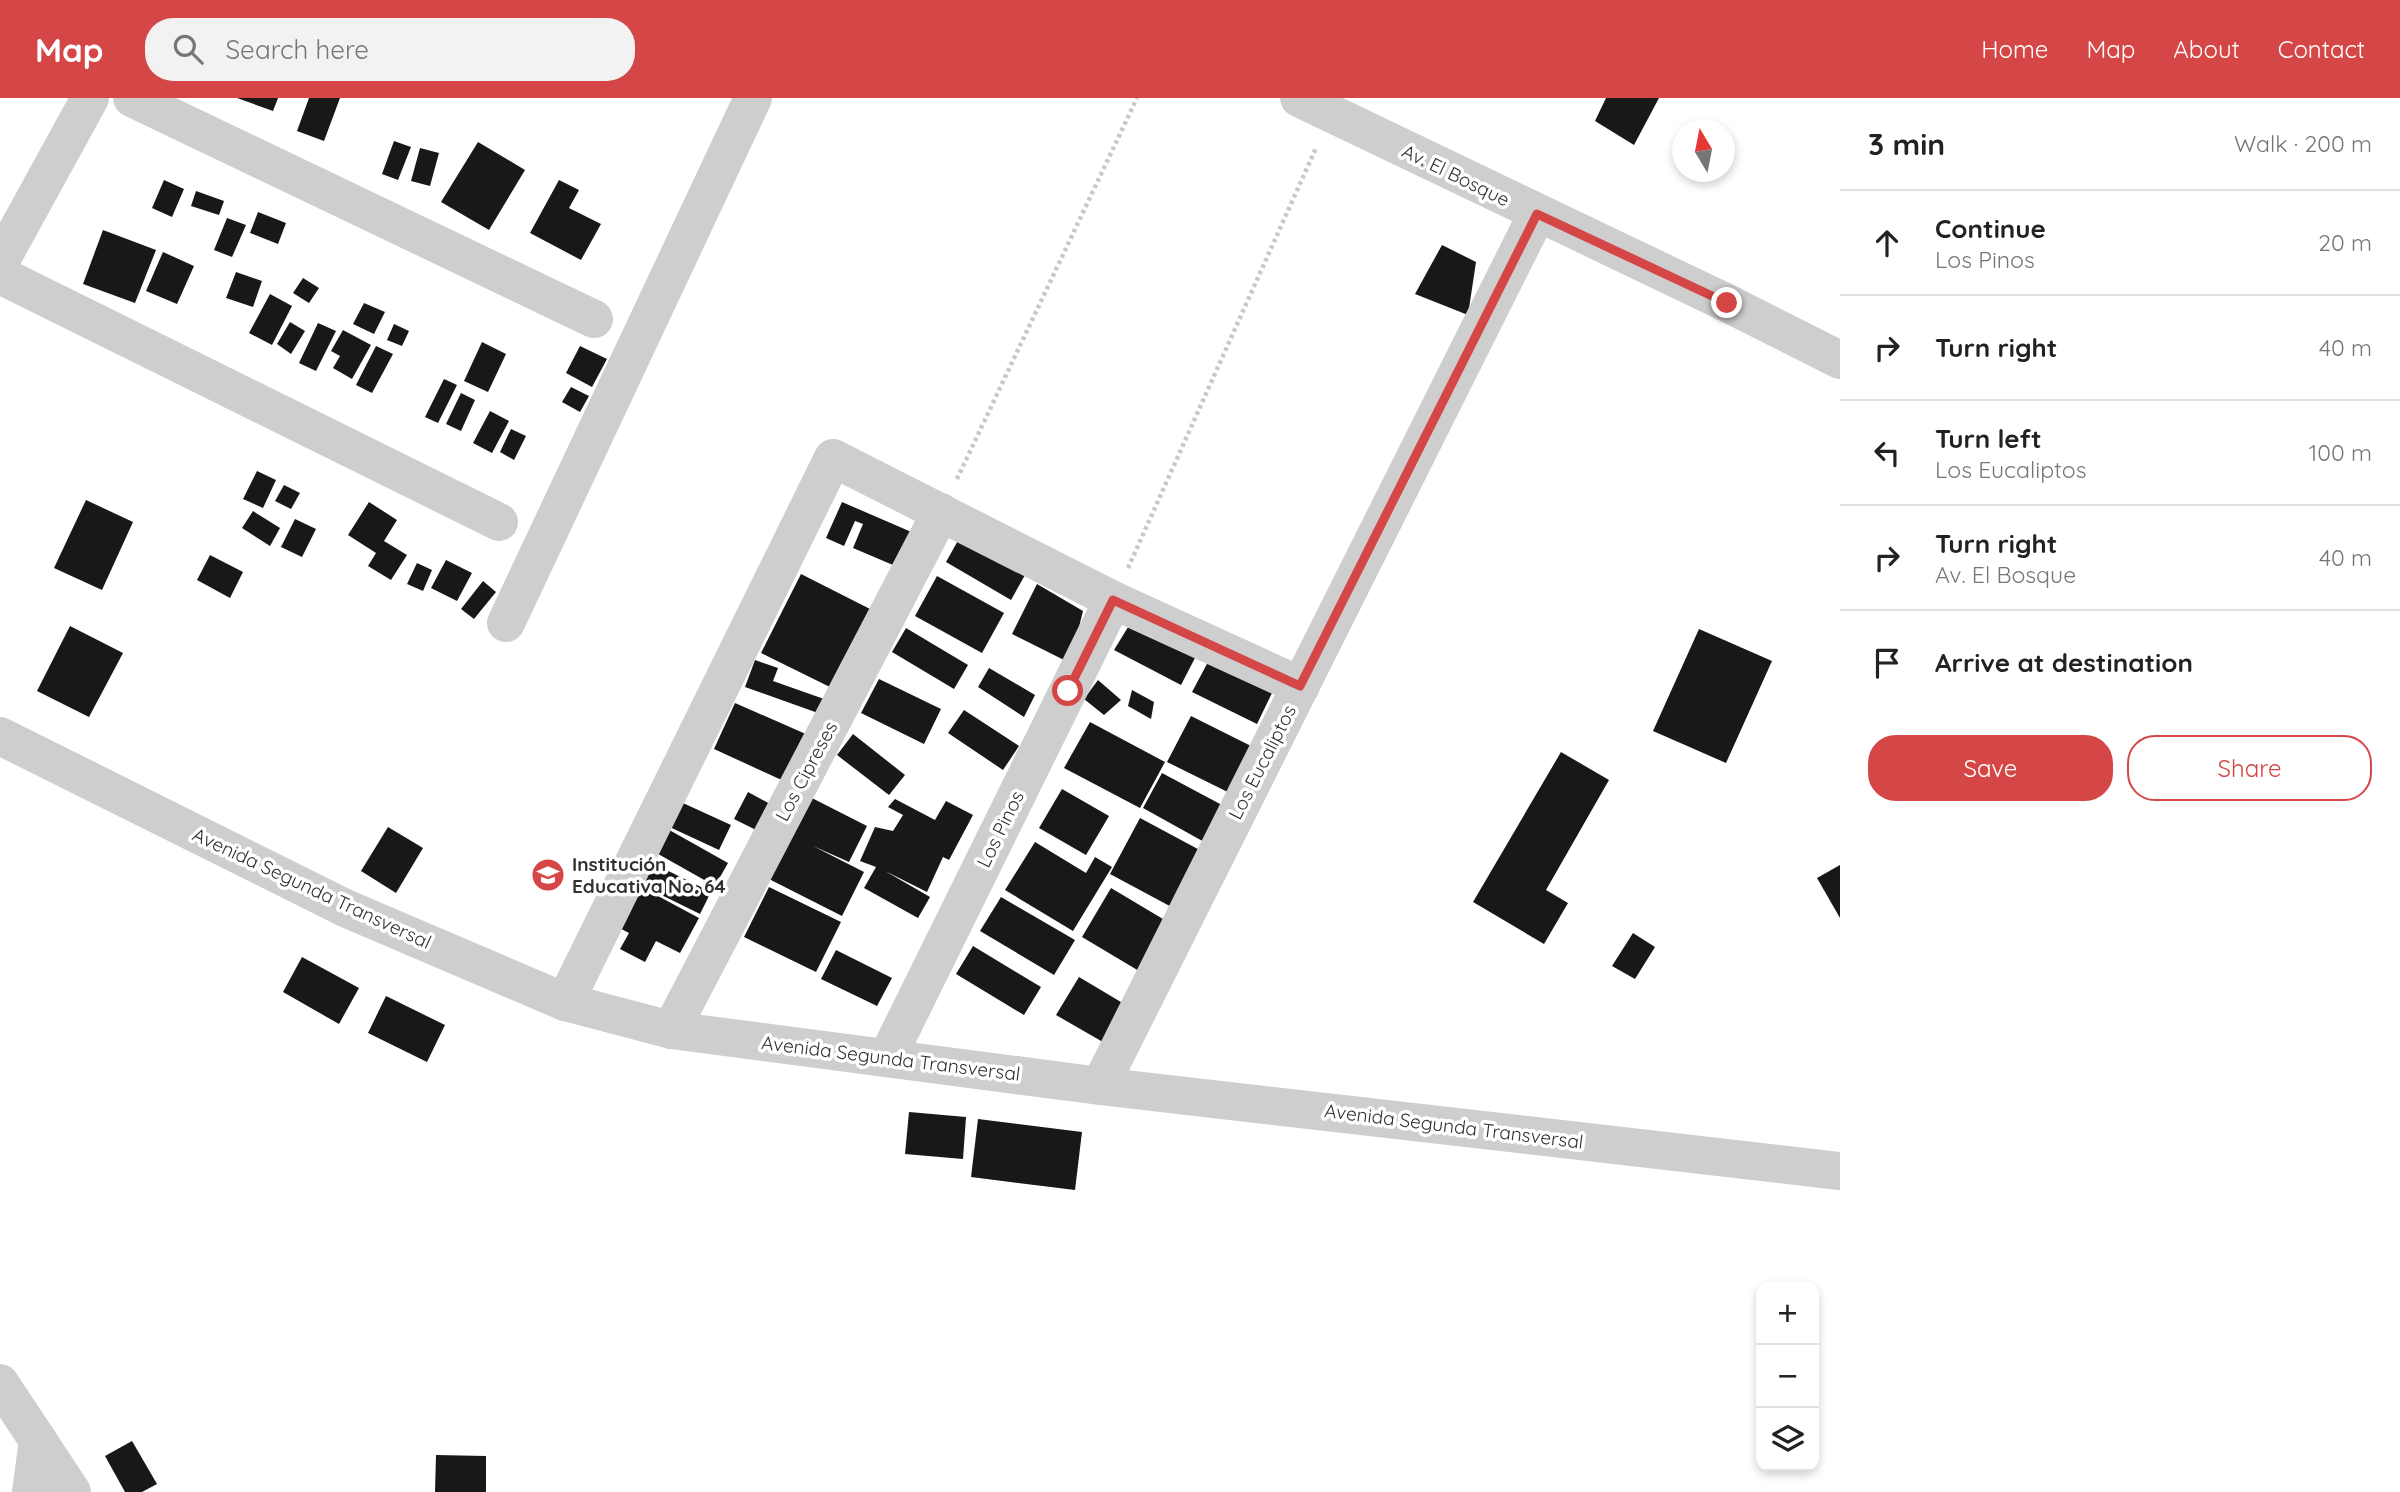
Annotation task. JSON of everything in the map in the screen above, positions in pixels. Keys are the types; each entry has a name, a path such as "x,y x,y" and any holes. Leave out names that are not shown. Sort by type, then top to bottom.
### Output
{"street":[{"path":"0,262 90,98"},
{"path":"132,98 594,319"},
{"path":"506,623 753,98"},
{"name":"Av. El Bosque","path":"1315,106 1840,360"},
{"name":"Los Eucaliptos","path":"1100,1086 1537,214"},
{"path":"0,275 499,522"},
{"path":"565,1002 833,458 1113,600 1300,686"},
{"name":"Los Cipreses","path":"671,1030 942,512"},
{"name":"Los Pinos","path":"887,1058 1113,600"},
{"name":"Avenida Segunda Transversal","path":"0,736 345,908 565,1002 671,1030 1100,1086 1840,1171"},
{"path":"0,1383 72,1492"},
{"path":"31,1492 38,1440"}],"path":[{"path":"942,512 1137,98"},
{"path":"1113,600 1315,106"}],"building":[{"path":"237,98 278,98 273,111"},
{"path":"309,98 340,98 324,141 297,131"},
{"path":"1606,98 1659,98 1634,145 1595,121"},
{"path":"394,141 411,147 398,180 382,174"},
{"path":"478,142 525,170 489,230 441,202"},
{"path":"420,148 439,153 430,186 411,181"},
{"path":"164,180 184,189 172,217 152,208"},
{"path":"559,180 579,190 569,208 601,224 581,260 530,233"},
{"path":"196,191 224,201 219,215 191,206"},
{"path":"258,212 286,223 278,244 250,233"},
{"path":"227,218 246,225 232,257 214,250"},
{"path":"103,230 156,250 135,303 83,284"},
{"path":"1442,245 1476,262 1468,315 1415,294"},
{"path":"163,252 194,266 177,304 146,291"},
{"path":"236,272 262,281 253,307 226,298"},
{"path":"303,278 319,288 309,303 293,293"},
{"path":"270,294 292,306 272,345 249,333"},
{"path":"364,303 385,312 374,334 353,324"},
{"path":"290,322 305,331 291,354 277,344"},
{"path":"318,323 336,331 316,371 299,363"},
{"path":"394,324 409,331 402,346 387,340"},
{"path":"343,330 371,345 352,379 333,368 340,356 331,351"},
{"path":"482,342 506,354 488,392 464,381"},
{"path":"376,346 393,354 372,393 356,385"},
{"path":"580,346 607,359 592,387 566,373"},
{"path":"444,379 457,385 438,423 425,417"},
{"path":"571,387 589,396 580,412 562,402"},
{"path":"461,393 475,400 461,431 446,424"},
{"path":"490,411 509,421 492,453 473,443"},
{"path":"511,429 526,436 514,460 500,452"},
{"path":"257,471 276,480 263,508 243,499"},
{"path":"284,485 300,493 291,509 275,501"},
{"path":"86,500 133,522 102,590 54,568"},
{"path":"369,502 397,520 384,541 407,555 391,580 368,566 376,553 348,535"},
{"path":"842,502 916,534 900,568 853,548 863,524 855,521 844,546 826,538"},
{"path":"253,511 280,528 270,546 242,528"},
{"path":"295,519 316,529 302,557 281,547"},
{"path":"960,537 1025,575 1011,600 946,562"},
{"path":"210,555 243,572 230,598 197,580"},
{"path":"446,560 472,573 457,601 431,588"},
{"path":"417,563 432,570 423,591 407,584"},
{"path":"801,574 876,612 836,690 761,653"},
{"path":"937,576 1004,613 982,653 915,616"},
{"path":"483,581 496,592 474,619 461,609"},
{"path":"1037,584 1083,611 1070,663 1012,634"},
{"path":"1133,619 1196,656 1181,685 1114,650"},
{"path":"70,626 123,653 89,717 37,691"},
{"path":"906,628 968,665 954,689 892,652"},
{"path":"1699,629 1772,661 1726,763 1653,731"},
{"path":"755,660 778,668 773,681 824,699 818,713 745,687"},
{"path":"1208,662 1272,693 1257,724 1192,692"},
{"path":"989,668 1035,695 1024,717 978,687"},
{"path":"879,679 941,709 924,744 861,713"},
{"path":"1098,680 1121,700 1104,715 1084,699"},
{"path":"1132,690 1154,702 1151,719 1128,706"},
{"path":"735,703 808,735 786,782 714,749"},
{"path":"964,710 1019,746 1003,770 948,733"},
{"path":"1191,716 1275,758 1252,804 1167,762"},
{"path":"1090,722 1165,762 1140,808 1064,768"},
{"path":"853,734 905,775 889,795 837,755"},
{"path":"1561,752 1609,780 1546,890 1568,903 1544,944 1473,902"},
{"path":"1162,773 1235,812 1215,848 1143,808"},
{"path":"1062,789 1109,816 1086,855 1039,828"},
{"path":"748,792 772,805 758,831 734,819"},
{"path":"806,795 867,826 849,862 813,846 864,872 842,916 765,877"},
{"path":"672,798 731,825 719,850 661,823"},
{"path":"895,799 935,820 946,801 973,815 949,860 943,857 927,892 885,871 930,897 918,918 864,888 876,867 860,861 875,827 893,831 903,815 888,807"},
{"path":"1140,818 1209,855 1179,911 1110,874"},
{"path":"388,827 423,848 396,893 361,871"},
{"path":"664,827 728,863 715,886 651,850"},
{"path":"1035,842 1086,873 1095,857 1112,867 1073,931 1005,890"},
{"path":"638,856 711,892 700,914 627,878"},
{"path":"1840,865 1840,918 1817,878"},
{"path":"630,881 699,918 680,953 656,941 645,962 620,949 629,933 608,922"},
{"path":"769,887 841,922 816,972 744,937"},
{"path":"1111,888 1168,922 1139,971 1082,937"},
{"path":"1001,897 1075,940 1054,975 980,931"},
{"path":"1633,933 1655,947 1635,979 1612,966"},
{"path":"973,946 1041,987 1024,1015 956,974"},
{"path":"836,950 892,978 877,1006 821,979"},
{"path":"302,957 359,988 339,1024 283,992"},
{"path":"1079,977 1131,1008 1108,1045 1056,1015"},
{"path":"386,996 445,1025 427,1062 368,1033"},
{"path":"909,1112 966,1117 963,1159 905,1154"},
{"path":"978,1119 1082,1132 1075,1190 971,1177"},
{"path":"132,1441 157,1484 142,1492 125,1492 105,1456"},
{"path":"436,1455 486,1456 486,1492 435,1492"}],"place":[{"name":"Institución Educativa No. 64","path":"548,875"}],"route":[{"path":"1068,691 1113,600 1300,686 1537,214 1727,303"}]}
